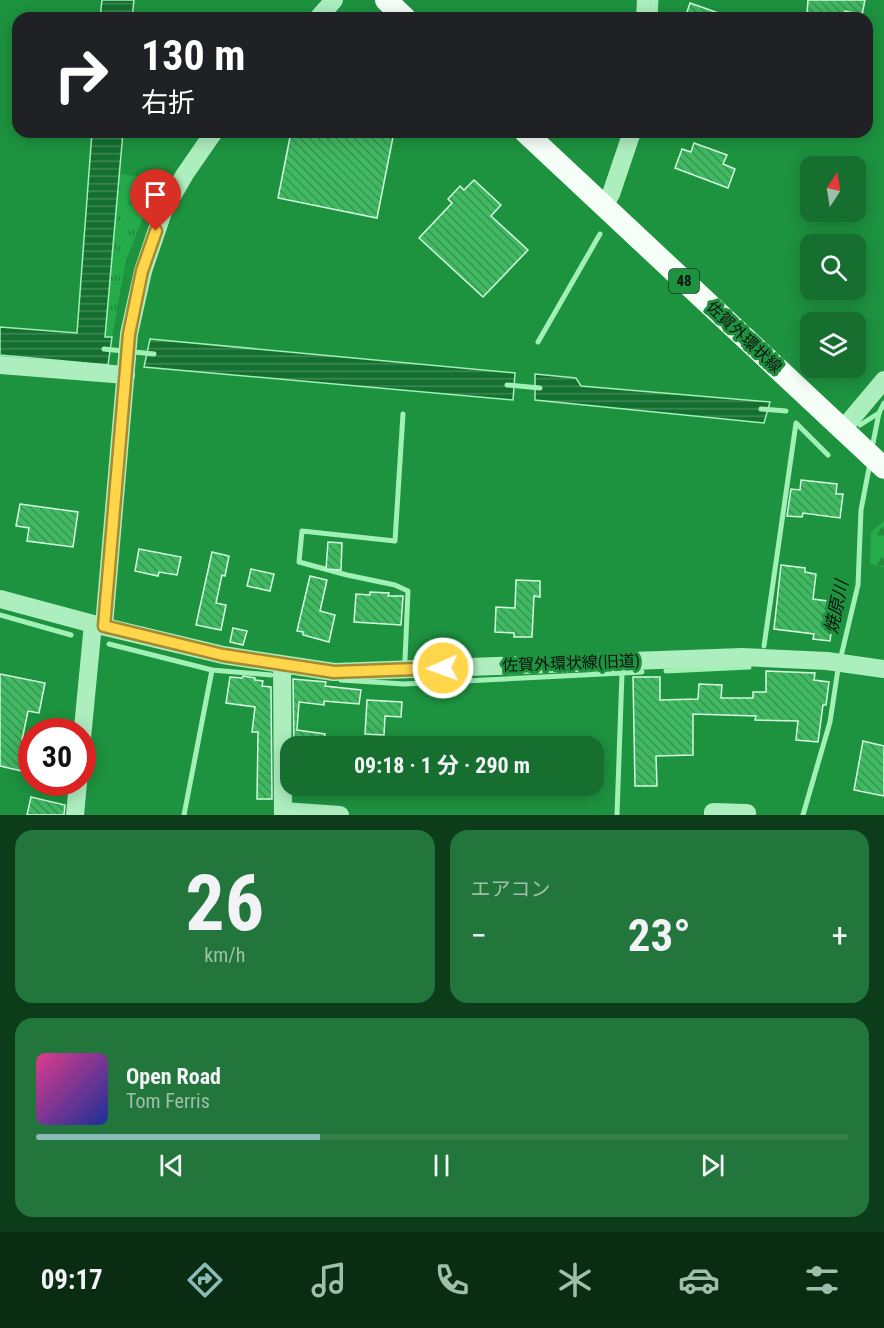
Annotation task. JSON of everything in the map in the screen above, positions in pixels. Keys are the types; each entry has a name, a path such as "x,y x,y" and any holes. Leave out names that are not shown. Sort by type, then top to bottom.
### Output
{"main road":[{"path":"386,0 399,12"},
{"name":"佐賀外環状線","path":"531,138 884,468"}],"street":[{"path":"323,12 334,0"},
{"path":"85,718 99,625 129,334 142,271 163,212 210,138"},
{"path":"604,206 611,194 630,138"},
{"path":"0,365 126,375"},
{"path":"842,430 884,380"},
{"name":"佐賀外環状線(旧道)","path":"0,599 223,655 334,672 742,657 827,661 884,669"},
{"path":"282,665 283,813 340,815"},
{"path":"75,815 77,796"},
{"path":"713,815 713,812 747,813"}],"green space":[{"path":"119,174 159,179 126,260 112,337 105,337"},
{"path":"884,521 884,567 870,564 871,532"}],"shaded area":[{"path":"102,0 134,0 133,12 101,12"},
{"path":"92,138 122,138 105,337 112,337 108,365 0,355 0,327 77,333"},
{"path":"150,339 515,373 513,400 144,367"},
{"path":"535,374 576,378 581,386 770,402 764,423 535,400"}],"building":[{"path":"808,0 865,0 863,12 807,12"},
{"path":"690,3 716,12 687,12"},
{"path":"290,138 393,138 377,218 278,198"},
{"path":"694,143 727,155 723,164 735,169 728,188 675,168 682,149 691,152"},
{"path":"474,180 501,205 491,216 528,250 483,297 419,238 452,203 448,199 460,186 464,190"},
{"path":"801,480 837,484 836,494 843,494 840,518 803,513 802,517 787,516 791,489 800,490"},
{"path":"20,504 78,512 73,547 27,541 29,528 16,526"},
{"path":"328,542 342,543 341,570 326,569"},
{"path":"139,549 181,557 177,575 159,572 158,576 135,571"},
{"path":"212,552 229,556 216,603 226,605 221,630 196,625"},
{"path":"781,565 805,568 805,572 816,574 813,599 835,602 830,641 813,639 814,634 774,629"},
{"path":"251,569 274,574 270,591 247,586"},
{"path":"310,576 327,580 320,611 335,615 329,642 303,635 303,632 297,631"},
{"path":"516,580 540,581 540,597 534,596 532,637 514,637 514,633 495,632 496,607 515,608"},
{"path":"370,592 389,593 388,596 403,596 401,625 354,622 356,594 370,595"},
{"path":"233,628 247,631 243,645 230,642"},
{"path":"766,671 815,673 814,680 829,682 818,742 796,740 798,721 755,720 756,716 693,714 693,755 656,756 657,786 635,786 633,677 660,677 660,700 698,699 699,684 722,685 721,698 753,698 753,692 766,692"},
{"path":"0,674 45,683 39,713 28,711 27,718 18,718 18,770 0,766"},
{"path":"243,676 263,681 262,686 271,687 272,799 257,799 258,732 252,732 255,707 226,703 230,677 242,678"},
{"path":"293,679 326,682 325,686 361,690 359,704 324,701 324,705 299,702 297,730 325,734 325,736 294,736"},
{"path":"367,700 402,702 401,717 385,716 384,735 365,734"},
{"path":"863,741 884,746 884,796 854,790"},
{"path":"31,797 65,805 64,815 27,815"}],"waterway":[{"path":"655,12 656,0"},
{"path":"538,342 600,234"},
{"path":"104,349 154,354"},
{"path":"507,385 540,388"},
{"name":"焼原川","path":"872,448 879,413 884,403"},
{"path":"761,409 786,411"},
{"path":"860,425 879,413"},
{"path":"403,414 395,541 302,531 299,562 395,585 408,591 405,660"},
{"path":"764,646 796,423 828,455"},
{"name":"焼原川","path":"803,815 830,722 838,669 858,585 861,510 870,463"},
{"path":"0,615 71,635"},
{"path":"109,644 212,670 271,675"},
{"path":"666,671 749,667"},
{"path":"184,815 212,670"},
{"path":"341,680 404,684 642,672"},
{"path":"617,815 622,673"}],"route":[{"path":"156,231 142,271 129,334 104,626 223,655 334,672 443,668"}]}
